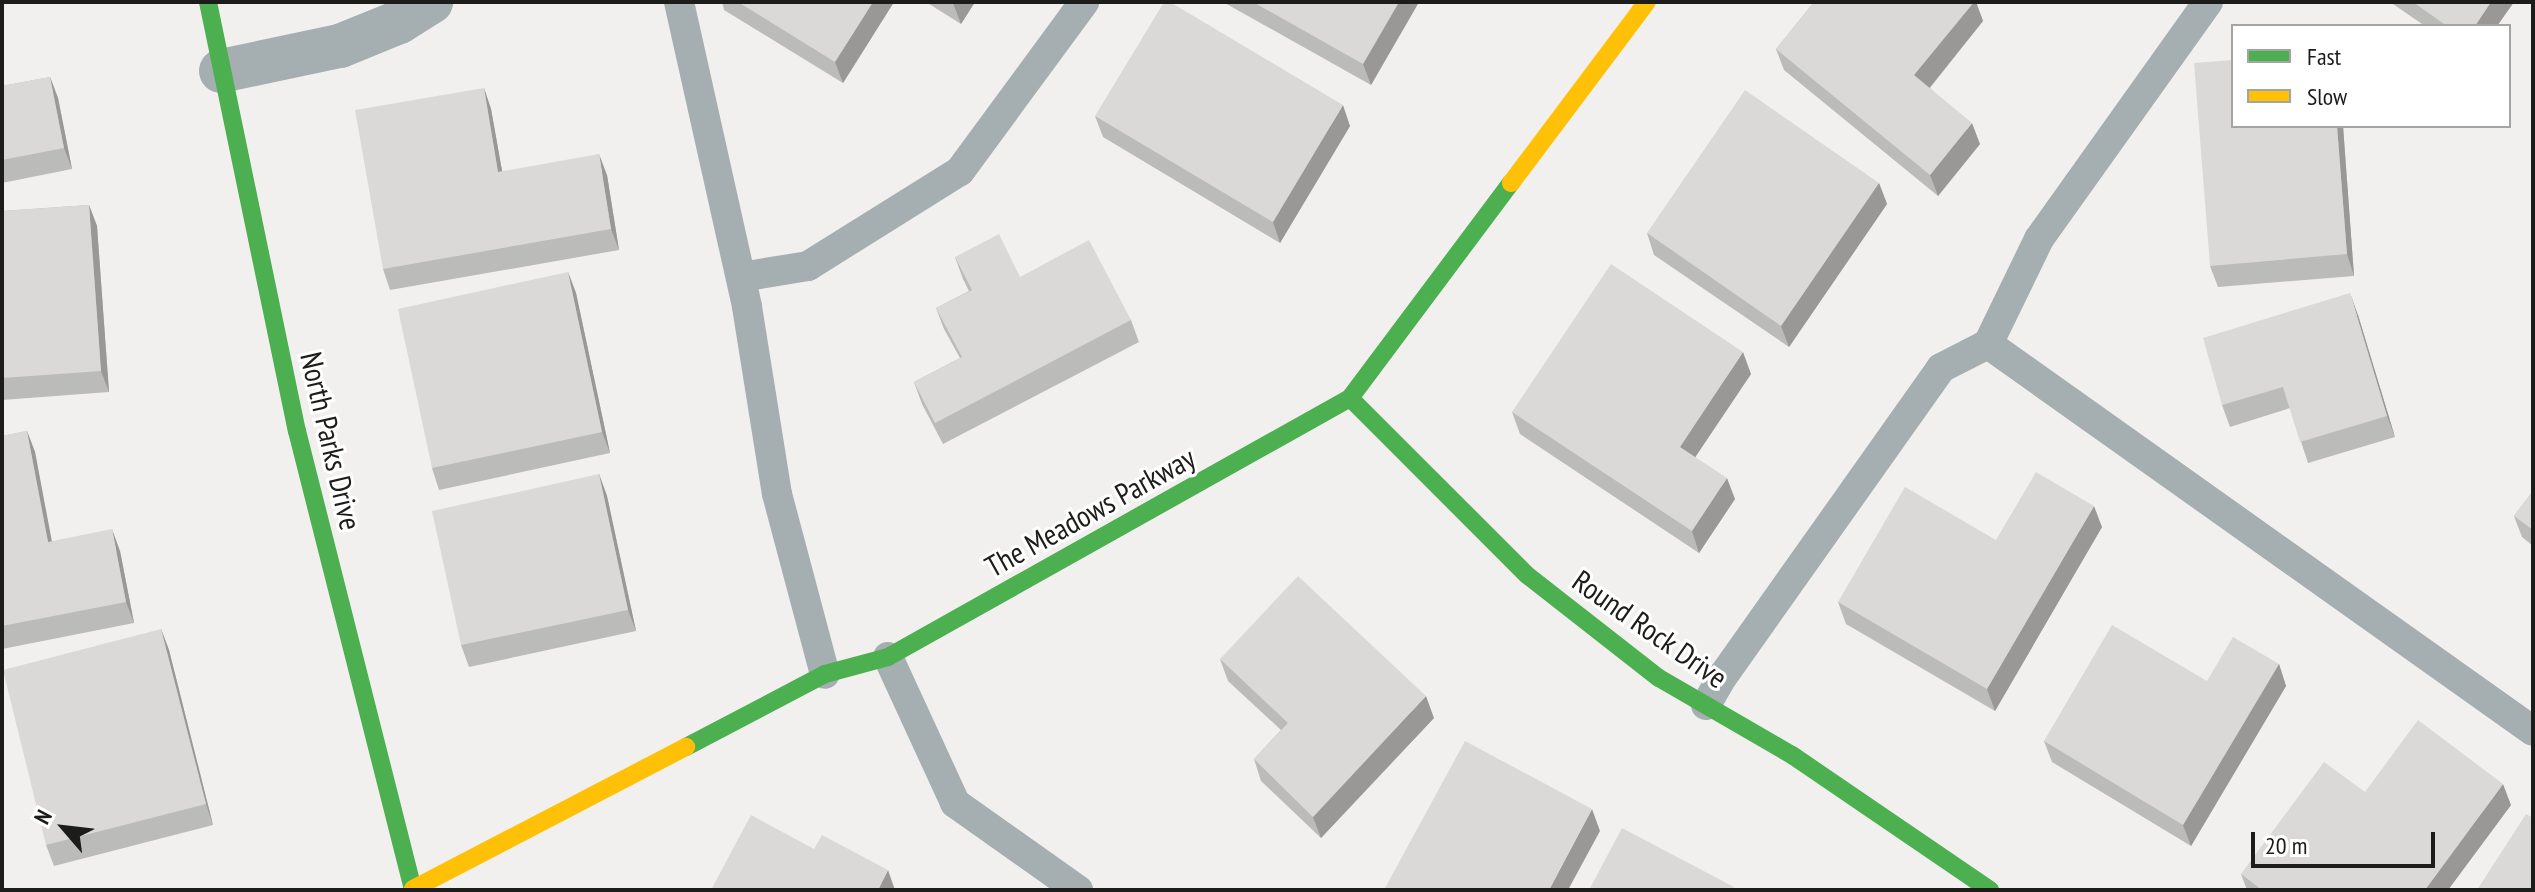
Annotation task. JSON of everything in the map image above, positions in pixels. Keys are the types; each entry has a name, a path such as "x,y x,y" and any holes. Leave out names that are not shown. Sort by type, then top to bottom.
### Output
{"street":[{"name":"North Parks Drive","path":"208,2 297,431 413,890"},
{"path":"221,71 340,46 399,22 431,2"},
{"name":"The Meadows Parkway","path":"413,890 825,674 888,657 1350,398 1647,2"},
{"name":"Round Rock Drive","path":"1350,398 1527,575 1659,678 1792,755 1990,890"}],"lane":[{"path":"679,2 741,277 777,494 825,674"},
{"path":"741,277 808,266 960,171 1084,2"},
{"path":"1706,705 1723,676 1941,368 1988,344 2039,239 2208,2"},
{"path":"1988,344 2533,731"},
{"path":"888,657 955,803 1078,890"}],"building":[{"path":"738,2 873,2 835,62"},
{"path":"1164,2 1170,2 1343,105 1273,222 1095,116"},
{"path":"1253,2 1399,2 1363,64"},
{"path":"1814,2 1974,2 1914,75 1972,123 1930,175 1776,49"},
{"path":"2413,2 2491,2 2476,24 2444,24"},
{"path":"2231,60 2231,128 2337,128 2347,254 2210,266 2194,63"},
{"path":"50,77 64,148 2,160 2,86"},
{"path":"484,88 498,172 599,154 611,229 383,269 355,110"},
{"path":"1745,90 1879,183 1781,326 1647,233"},
{"path":"89,205 101,371 2,378 2,211"},
{"path":"999,234 1020,277 1089,240 1131,320 935,423 914,382 962,357 936,308 972,290 955,257"},
{"path":"1611,264 1743,352 1680,447 1727,478 1692,531 1512,412"},
{"path":"568,272 602,432 432,468 398,309"},
{"path":"2350,293 2387,416 2300,442 2283,387 2222,405 2203,338"},
{"path":"27,431 48,542 112,529 126,602 2,626 2,436"},
{"path":"2036,472 2094,506 1987,689 1838,602 1905,487 1996,540"},
{"path":"599,474 628,610 461,645 432,511"},
{"path":"2533,491 2533,530 2514,516"},
{"path":"1298,576 1426,696 1313,817 1254,759 1288,723 1220,659"},
{"path":"2112,625 2207,681 2233,637 2279,664 2183,825 2044,741"},
{"path":"161,629 206,804 46,845 3,670"},
{"path":"2418,720 2503,784 2425,890 2262,890 2241,874 2324,762 2365,792"},
{"path":"1465,741 1592,809 1549,890 1384,890"},
{"path":"2526,814 2533,818 2533,890 2477,890"},
{"path":"751,815 814,849 822,835 888,870 878,890 711,890"},
{"path":"1622,828 1734,887 1732,890 1589,890"}],"traffic: fast":[{"path":"208,2 297,431 413,890"},
{"path":"686,747 825,674 888,657 1350,398 1511,183"},
{"path":"1350,398 1527,575 1659,678 1792,755 1990,890"}],"traffic: slow":[{"path":"1511,183 1647,2"},
{"path":"413,889 686,747"}]}
